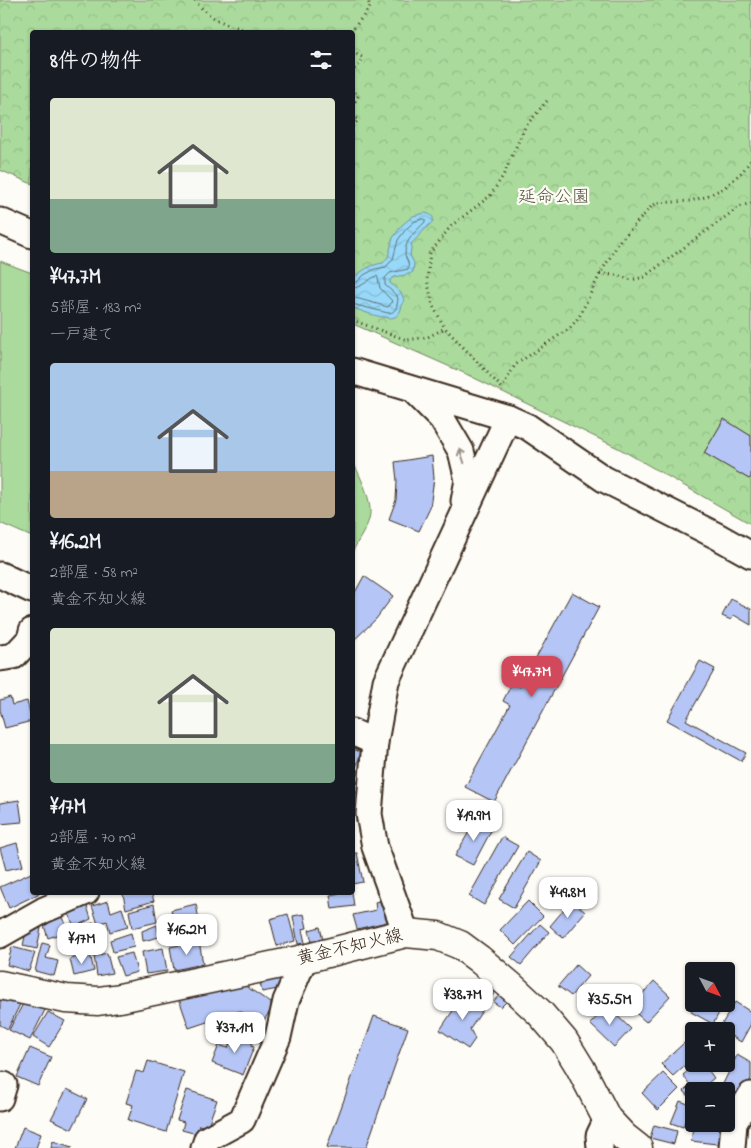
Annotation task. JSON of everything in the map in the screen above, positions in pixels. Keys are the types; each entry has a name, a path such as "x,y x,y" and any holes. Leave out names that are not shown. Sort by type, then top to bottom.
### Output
{"main road":[{"name":"黄金不知火線","path":"0,985 66,999 98,1000 120,998 304,959 406,932 438,936 460,945 479,959 540,1013 564,1041 607,1119 624,1137 638,1148"}],"street":[{"path":"0,221 30,234"},
{"path":"355,372 508,418 528,427 604,479 751,555"},
{"path":"411,389 442,419 461,451 468,480 461,520"},
{"path":"406,932 376,847 369,814 364,737 386,680 508,418"},
{"path":"0,575 30,589"},
{"path":"0,658 14,656 30,639"},
{"path":"0,934 44,910 79,895"},
{"path":"204,1148 207,1138 242,1120 278,1037 286,1001 304,959"},
{"path":"732,1148 734,1123 751,1095"},
{"path":"600,1148 599,1136 607,1119"}],"path":[{"path":"195,0 201,9 212,18 247,30"},
{"path":"352,30 370,7 368,0"},
{"path":"355,54 362,57 361,63 355,68"},
{"path":"547,101 525,127 503,176 490,196 451,226 430,253 427,279 433,306 445,328 502,388 515,365 570,328 579,317 600,274 620,241 650,207 657,203 690,201 718,191 744,171 751,160"},
{"path":"600,274 616,275 631,280 644,276 739,207 751,203"},
{"path":"355,321 407,340 428,337 445,328"}],"green space":[{"name":"延命公園","path":"0,0 751,0 751,524 620,449 464,373 355,325 355,30 30,30 30,183 0,170"},
{"path":"0,261 30,272 30,536 0,523"},
{"path":"355,466 366,490 370,505 369,519 355,547"}],"water":[{"path":"429,214 433,217 433,221 412,243 410,255 414,263 413,272 390,280 390,283 401,293 404,299 399,314 392,318 387,318 355,309 355,277 366,268 383,263 388,257 393,238 402,225 413,216"}],"building":[{"path":"724,419 751,436 751,477 749,479 704,453"},
{"path":"432,456 434,478 430,508 419,531 389,519 396,500 395,462"},
{"path":"364,576 393,596 376,619 355,639 355,592"},
{"path":"572,592 599,607 494,802 465,787 510,705 503,701 512,683 520,687"},
{"path":"731,599 751,609 751,625 734,615 731,620 722,616"},
{"path":"700,661 715,669 686,720 746,753 741,761 667,720"},
{"path":"10,697 12,705 27,701 30,722 5,728 0,710 0,700"},
{"path":"355,750 361,752 355,771"},
{"path":"355,781 359,782 357,793 355,793"},
{"path":"19,800 22,822 0,824 0,803"},
{"path":"477,818 493,827 473,865 455,856"},
{"path":"502,837 518,846 484,905 469,896"},
{"path":"17,843 23,866 6,870 0,848"},
{"path":"527,852 541,861 514,908 499,899"},
{"path":"355,853 357,853 363,882 355,883"},
{"path":"30,873 30,895 36,895 9,908 0,887"},
{"path":"123,895 152,895 154,901 126,909"},
{"path":"330,895 352,895 354,906 332,909"},
{"path":"386,899 391,921 357,929 353,915 376,910 375,902"},
{"path":"572,900 585,912 563,938 550,926"},
{"path":"108,901 111,912 122,908 128,927 110,932 107,921 98,924 92,906"},
{"path":"528,901 543,916 515,945 500,930"},
{"path":"86,903 91,919 74,927 68,911"},
{"path":"154,904 157,922 132,928 129,911"},
{"path":"196,904 201,931 164,940 160,920 173,917 171,910"},
{"path":"61,911 68,931 48,938 42,919"},
{"path":"288,914 295,941 277,946 270,919"},
{"path":"304,914 307,928 302,929 305,943 298,944 293,916"},
{"path":"93,923 96,932 87,934 92,945 79,951 71,932"},
{"path":"540,924 549,932 521,965 511,957"},
{"path":"157,925 159,937 143,941 142,931"},
{"path":"27,926 41,928 37,949 23,946"},
{"path":"320,927 323,940 312,942 309,930"},
{"path":"131,933 134,947 113,952 110,940"},
{"path":"199,941 203,964 174,970 170,947"},
{"path":"42,943 50,945 46,958 58,961 54,976 35,971"},
{"path":"12,947 35,953 29,971 7,965"},
{"path":"163,948 167,971 146,974 142,952"},
{"path":"107,953 112,973 97,976 94,956"},
{"path":"132,953 137,972 123,976 116,957"},
{"path":"90,954 94,971 74,976 70,959"},
{"path":"576,965 588,976 571,996 558,986"},
{"path":"285,972 288,987 262,992 259,978"},
{"path":"494,976 503,984 489,999 481,992"},
{"path":"654,981 670,996 646,1022 630,1008"},
{"path":"241,983 274,1005 261,1025 240,1011 189,1028 178,996"},
{"path":"504,989 512,996 501,1007 493,1002"},
{"path":"464,994 484,1008 470,1029 475,1039 468,1049 440,1030"},
{"path":"0,995 22,1000 8,1029 0,1025"},
{"path":"25,1000 45,1010 30,1040 9,1030"},
{"path":"735,1002 751,1012 751,1024 741,1042 735,1038 735,1022 723,1022 729,1012 735,1012"},
{"path":"607,1006 631,1029 614,1047 590,1024"},
{"path":"48,1012 65,1021 49,1047 33,1037"},
{"path":"691,1012 719,1012 714,1022 709,1022"},
{"path":"374,1016 408,1028 366,1148 327,1147"},
{"path":"234,1032 253,1040 251,1046 254,1047 243,1075 212,1063 219,1045 228,1048"},
{"path":"685,1044 685,1065 673,1076 661,1064"},
{"path":"30,1048 51,1057 38,1086 17,1077"},
{"path":"737,1055 751,1063 751,1079 741,1100 735,1097 735,1082 724,1082 729,1072 735,1072 735,1059"},
{"path":"148,1061 184,1072 166,1132 128,1120 133,1105 126,1103 136,1071 144,1073"},
{"path":"687,1072 710,1072 714,1078 709,1082 688,1082 683,1075"},
{"path":"663,1073 679,1089 658,1110 642,1093"},
{"path":"67,1089 87,1099 72,1129 51,1119"},
{"path":"187,1090 217,1100 207,1128 199,1125 197,1134 182,1130 184,1122 177,1120"},
{"path":"680,1101 685,1103 685,1122 683,1127 671,1123"},
{"path":"654,1125 677,1131 674,1144 650,1138"},
{"path":"23,1127 41,1134 36,1148 15,1148"},
{"path":"692,1132 726,1132 725,1145 691,1141"},
{"path":"53,1141 72,1147 72,1148 51,1148"}]}
